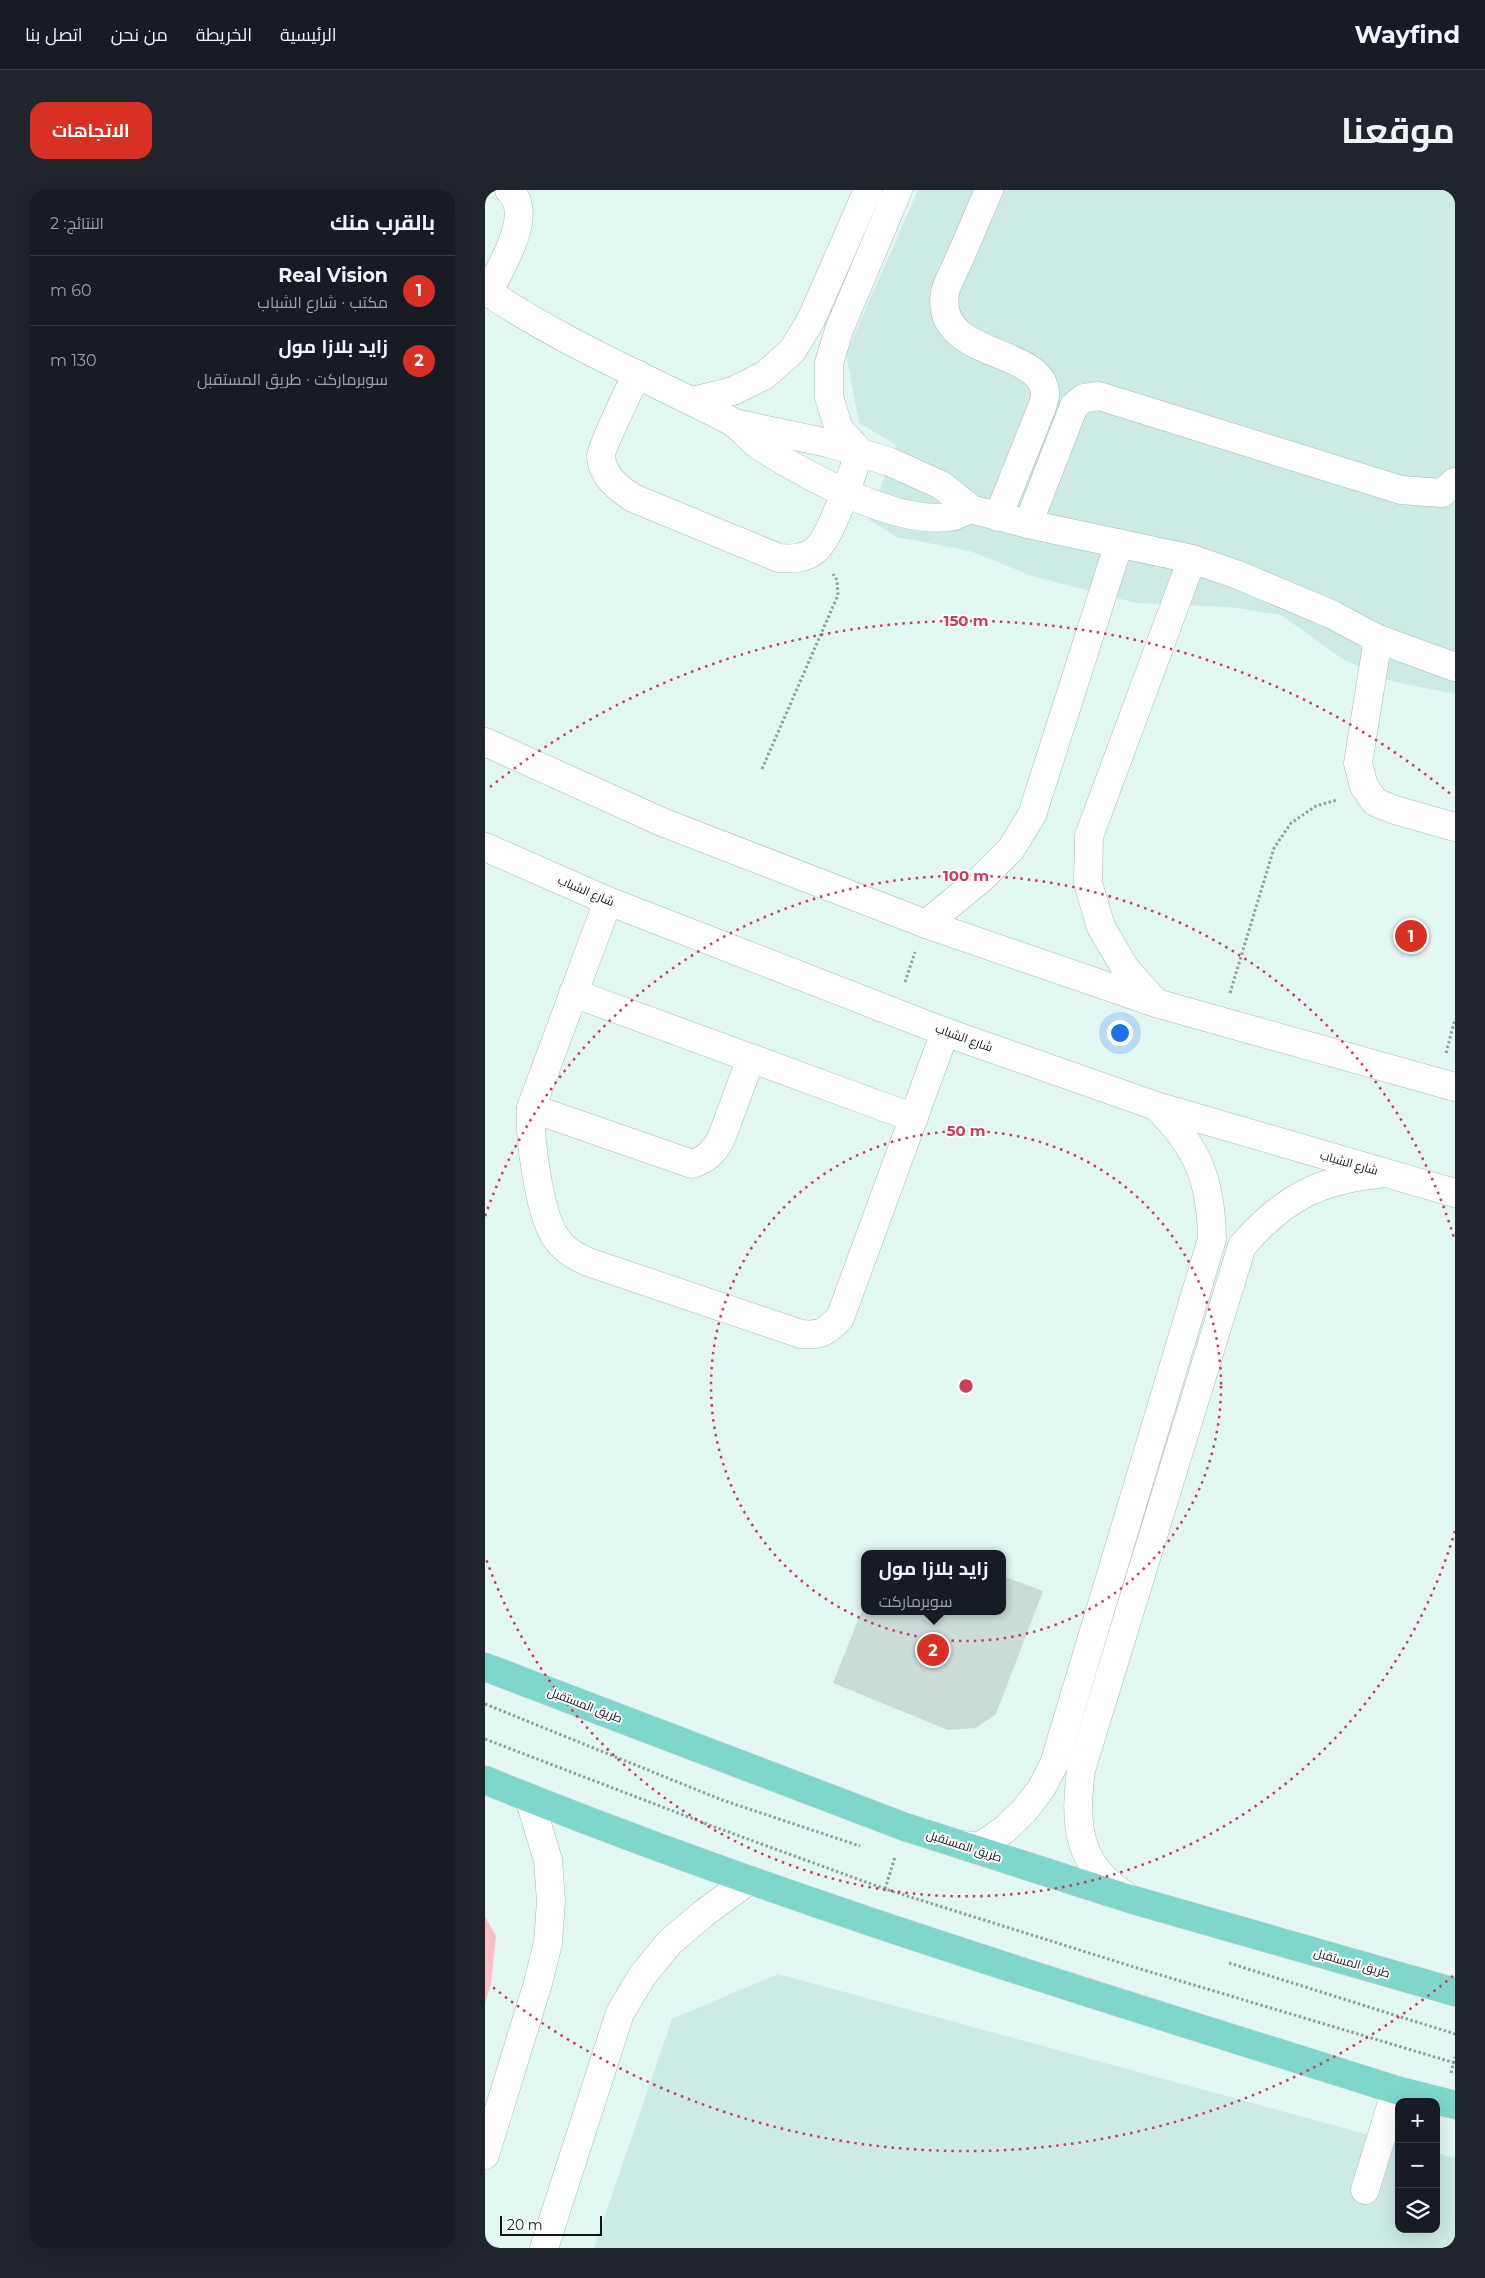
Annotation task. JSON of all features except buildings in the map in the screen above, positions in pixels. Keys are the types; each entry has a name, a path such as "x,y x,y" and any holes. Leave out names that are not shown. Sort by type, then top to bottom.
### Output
{"main road":[{"name":"طريق المستقبل","path":"485,1666 905,1827 1131,1899 1455,1992"},
{"path":"485,1780 749,1880 875,1924 1397,2090 1455,2105"}],"street":[{"path":"509,190 514,194 520,212 517,230 487,291 561,336 734,423 759,445 815,480 844,493 909,514 933,517 953,516 971,509"},
{"path":"692,401 733,392 765,375 792,351 811,320 868,190"},
{"path":"860,452 839,429 829,397 829,363 839,330 899,190"},
{"path":"989,190 945,292 947,313 956,331 973,343 1031,368 1041,379 1045,393 1042,408 998,517"},
{"path":"637,374 601,455 605,472 617,488 633,498 779,558 797,559 813,552 825,539 860,452"},
{"path":"1028,524 1074,406 1084,398 1099,396 1401,490 1442,493 1455,482"},
{"path":"734,423 797,435 860,452 922,475 941,485 971,509 1028,524 1191,559 1285,593 1331,614 1378,639 1451,661"},
{"path":"926,924 982,878 1011,849 1032,815 1119,543"},
{"path":"1156,1003 1125,968 1101,927 1087,882 1089,836 1191,559"},
{"path":"1378,639 1358,763 1365,786 1375,802 1395,810 1455,827"},
{"path":"485,742 662,822 926,924 1156,1003 1455,1087"},
{"name":"شارع الشباب","path":"485,847 608,901 945,1032 1156,1106 1455,1193"},
{"path":"608,901 531,1108 532,1144 546,1219 553,1234 563,1247 576,1257 591,1263 801,1334 816,1335 829,1329 840,1318 945,1032"},
{"path":"573,993 914,1118"},
{"path":"531,1108 692,1164 705,1160 714,1151 721,1139 751,1058"},
{"path":"961,1845 981,1846 1004,1830 1024,1811 1041,1789 1054,1764 1212,1239 1212,1209 1206,1180 1193,1152 1177,1127 1156,1106"},
{"path":"1131,1899 1105,1879 1083,1847 1077,1795 1081,1770 1242,1246 1264,1221 1291,1201 1313,1190 1353,1177 1386,1173"},
{"path":"485,2155 538,1983 548,1943 551,1901 548,1860 529,1798"},
{"path":"544,2248 620,2013 642,1976 670,1942 703,1914 749,1880"},
{"path":"1365,2190 1397,2090"}],"path":[{"path":"762,769 838,595 837,580 830,569 813,552"},
{"path":"1222,1022 1274,848 1291,823 1316,806 1346,798 1375,802"},
{"path":"893,1013 926,924"},
{"path":"485,1739 712,1826 885,1889 1137,1968 1455,2063"},
{"path":"875,1924 905,1827"}],"shaded area":[{"path":"918,190 1455,190 1455,694 1391,681 1344,660 1281,615 1230,607 1136,603 1032,576 970,551 897,537 869,520 896,445 859,423 846,354"},
{"path":"485,1917 496,1936 491,1984 485,2003"},
{"path":"778,1974 1395,2142 1395,2233 1440,2233 1440,2154 1455,2158 1455,2248 594,2248 672,2019"}],"place":[{"name":"Real Vision","path":"1411,936"},
{"name":"زايد بلازا مول","path":"933,1650"}]}
